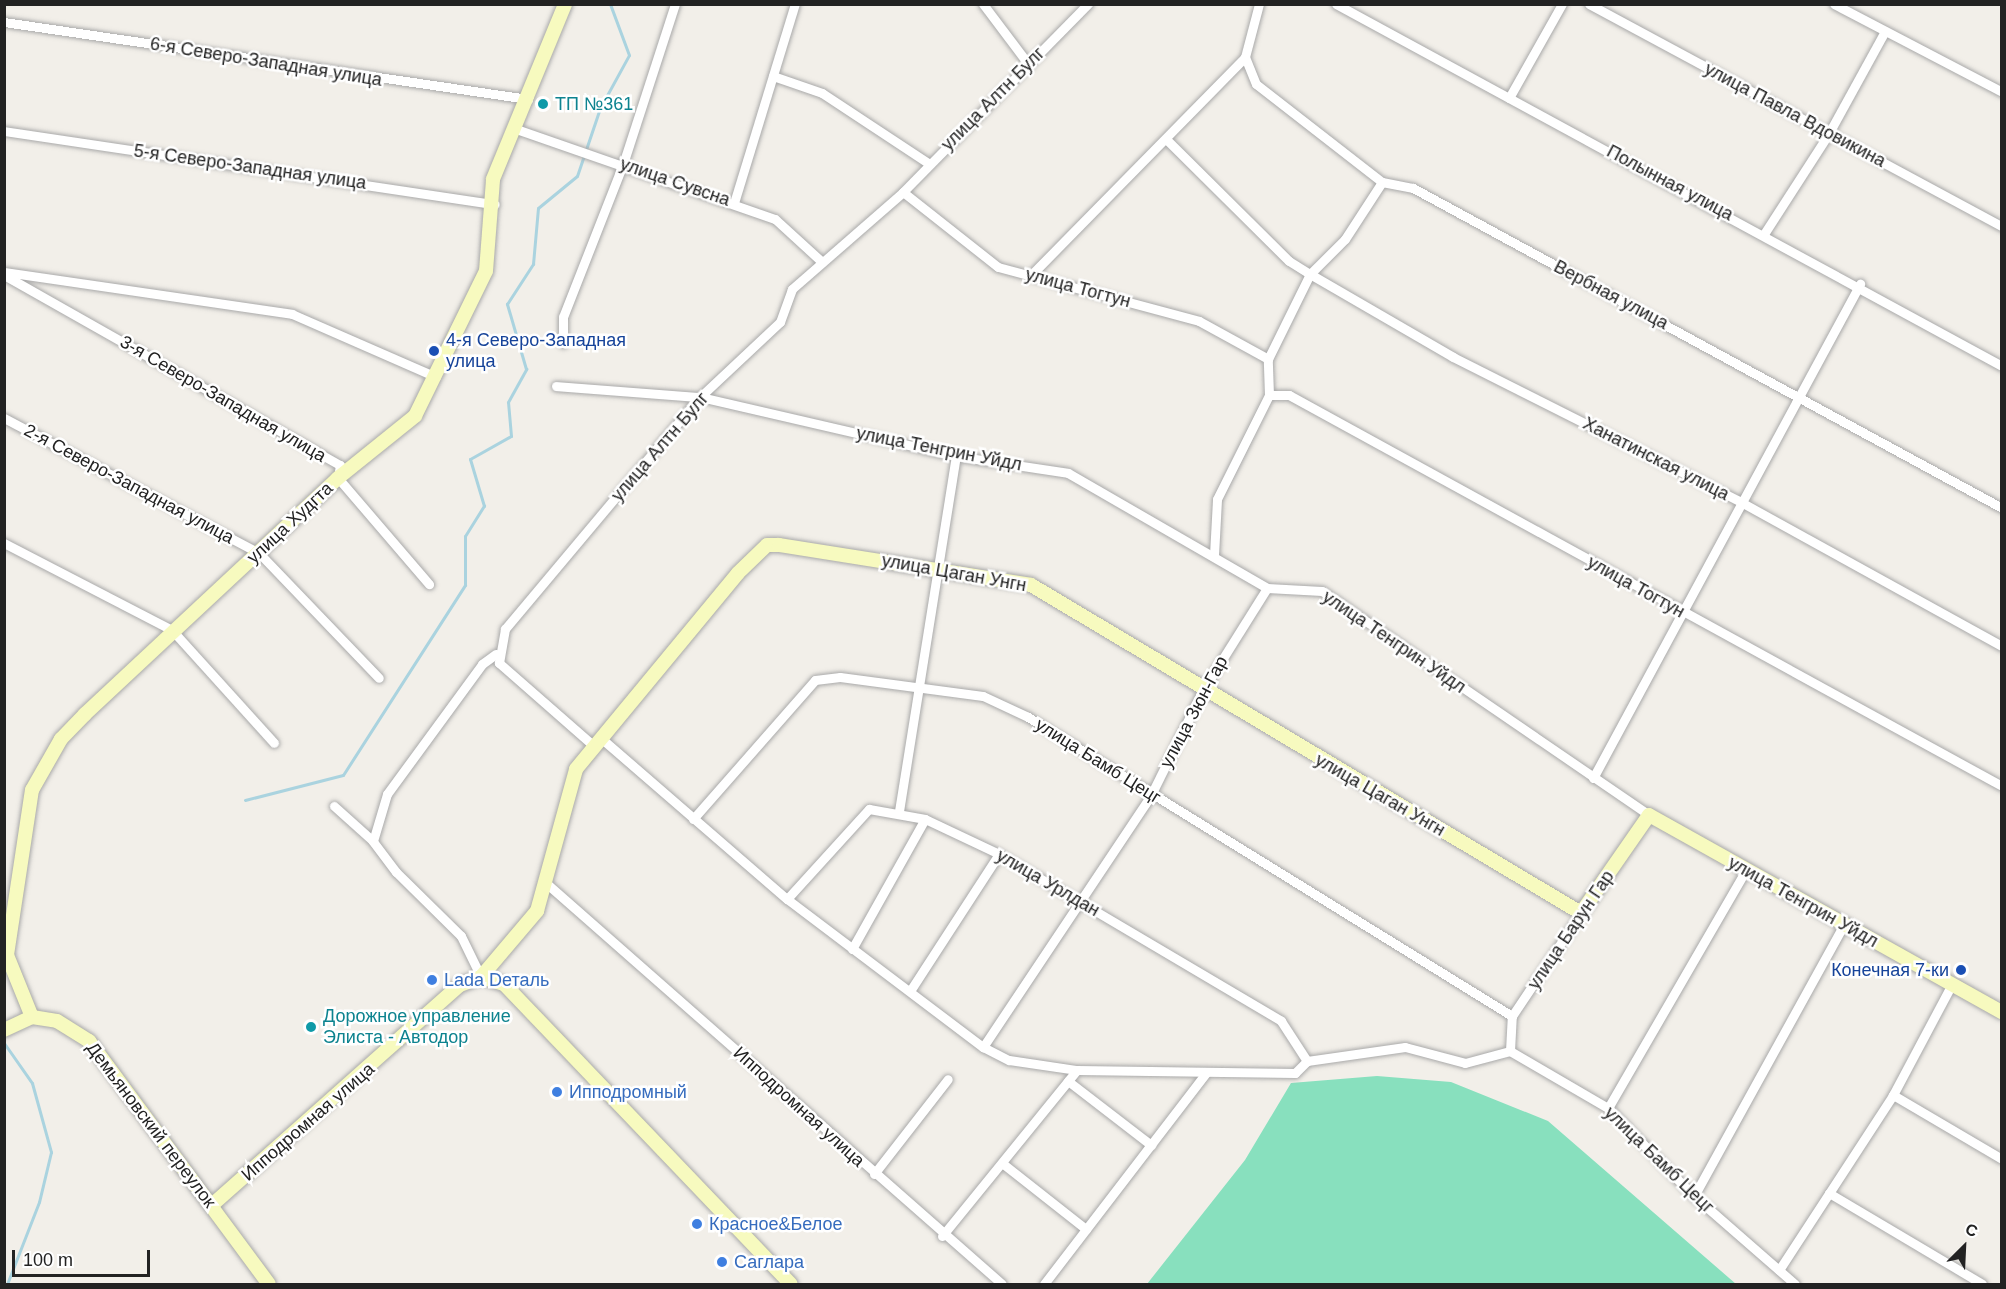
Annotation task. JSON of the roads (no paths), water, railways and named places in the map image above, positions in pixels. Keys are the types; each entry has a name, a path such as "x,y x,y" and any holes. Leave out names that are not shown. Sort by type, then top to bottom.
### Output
{"street":[{"name":"улица Худгта","path":"32,1017 6,954 33,790 61,739 172,630 260,553 338,478 416,416 486,271 495,204 494,179 566,4"},
{"path":"563,343 563,317 623,164 675,4"},
{"path":"734,203 795,4"},
{"path":"983,4 1029,64"},
{"name":"улица Алтн Булг","path":"496,654 505,628 700,397 780,322 792,289 821,261 903,192 928,163 1088,4"},
{"path":"1032,274 1168,141 1245,57 1259,4"},
{"name":"Полынная улица","path":"1336,4 1860,285 2001,366"},
{"path":"1509,98 1562,4"},
{"name":"улица Павла Вдовикина","path":"1589,4 2001,226"},
{"path":"1834,4 2001,92"},
{"name":"6-я Северо-Западная улица","path":"4,22 528,99"},
{"path":"1764,234 1829,133 1885,31"},
{"name":"Вербная улица","path":"1245,57 1256,84 1382,182 1413,188 2001,508"},
{"path":"773,76 822,93 928,163"},
{"name":"улица Сувсна","path":"516,129 623,164 775,219 821,261"},
{"name":"5-я Северо-Западная улица","path":"4,131 495,204"},
{"name":"Ханатинская улица","path":"1168,141 1289,261 1310,274 1453,357 1741,502 2001,646"},
{"path":"1214,555 1217,499 1269,395 1268,359 1310,274 1345,239 1382,182"},
{"name":"улица Тогтун","path":"903,192 982,257 998,267 1032,274 1199,321 1268,359"},
{"path":"4,274 292,314 436,378"},
{"name":"3-я Северо-Западная улица","path":"4,274 340,465 338,478 429,584"},
{"path":"1593,778 1860,285"},
{"name":"улица Тенгрин Уйдл","path":"556,386 700,397 956,456 1068,473 1268,588 1322,591 1649,815 2001,1012"},
{"name":"улица Тогтун","path":"1269,395 1289,395 2001,786"},
{"name":"2-я Северо-Западная улица","path":"4,418 260,553 379,678"},
{"path":"899,810 956,456"},
{"path":"4,543 172,630 274,743"},
{"name":"улица Цаган Унгн","path":"481,977 528,927 546,883 570,778 767,545 938,568 1031,585 1203,690 1581,913"},
{"name":"улица Зюн-Гар","path":"983,1047 1151,795 1203,690 1268,588"},
{"path":"373,841 387,794 482,664 496,654 499,663 693,819 787,899 983,1047 1009,1060 1077,1070 1295,1073 1307,1061 1405,1047 1465,1063 1510,1051 1512,1016"},
{"name":"улица Бамб Цецг","path":"693,819 815,680 840,677 1000,703 1512,1016"},
{"path":"334,806 373,841 396,872 461,936 481,977 504,984 791,1284"},
{"name":"улица Урлдан","path":"787,899 869,808 899,810 925,819 999,854 1281,1021 1307,1061"},
{"name":"улица Барун Гар","path":"1512,1016 1649,815"},
{"path":"852,949 925,819"},
{"path":"910,991 999,854"},
{"path":"1608,1108 1746,870"},
{"name":"Ипподромная улица","path":"546,883 942,1236 1002,1284"},
{"path":"1694,1196 1844,924"},
{"name":"Ипподромная улица","path":"212,1204 460,985 481,977"},
{"path":"1779,1270 1893,1095 1951,986"},
{"path":"4,1030 32,1017"},
{"name":"Демьяновский переулок","path":"32,1017 57,1021 88,1041 212,1204 269,1284"},
{"name":"улица Бамб Цецг","path":"1510,1051 1608,1108 1694,1196 1795,1284"},
{"path":"942,1236 1077,1070"},
{"path":"1044,1284 1206,1072"},
{"path":"874,1174 948,1079"},
{"path":"1068,1080 1151,1145"},
{"path":"1893,1095 2001,1159"},
{"path":"1002,1163 1086,1229"},
{"path":"1829,1193 1982,1284"}],"waterway":[{"path":"245,800 343,775 465,585 465,536 484,506 470,459 511,436 508,402 526,369 507,304 533,264 538,208 577,176 600,108 629,55 610,4"},
{"path":"4,1043 32,1083 51,1152 39,1202 7,1284"}],"place":[{"name":"ТП №361","path":"543,104"},
{"name":"4-я Северо-Западная улица","path":"434,351"},
{"name":"Конечная 7-ки","path":"1961,970"},
{"name":"Lada Dеталь","path":"432,980"},
{"name":"Дорожное управление Элиста - Автодор","path":"311,1027"},
{"name":"Ипподромный","path":"557,1092"},
{"name":"Красное&Белое","path":"697,1224"},
{"name":"Саглара","path":"722,1262"}]}
